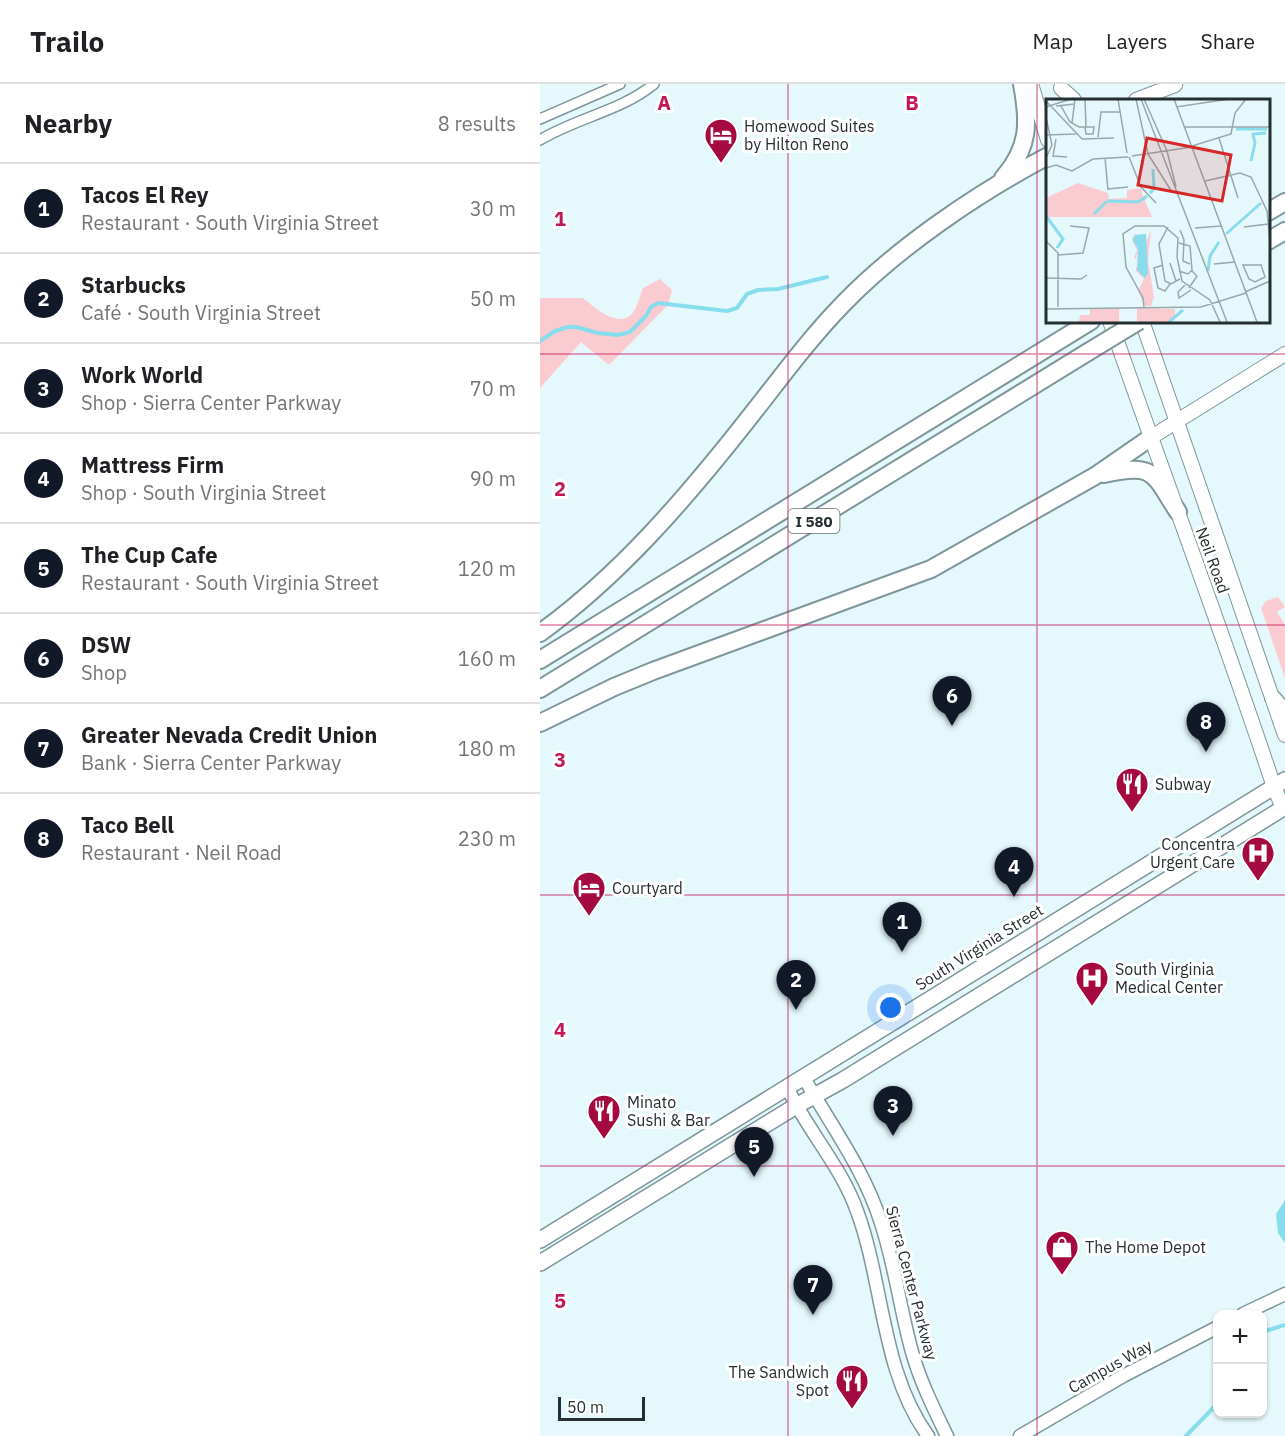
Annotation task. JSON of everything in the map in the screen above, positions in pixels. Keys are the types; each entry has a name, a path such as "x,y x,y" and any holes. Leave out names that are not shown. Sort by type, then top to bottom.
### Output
{"highway":[{"path":"997,185 1014,166 1025,140 1028,124 1022,84"},
{"path":"540,633 592,590 658,526 699,480 844,302 907,246 997,185 1046,157"},
{"path":"1270,211 1285,202"},
{"path":"1270,240 1285,231"},
{"name":"I 580","path":"540,689 1139,322"},
{"name":"I 580","path":"540,660 1085,324"},
{"path":"540,723 652,671 931,569 1095,476 1150,438"},
{"path":"1095,476 1129,468 1146,470 1158,482 1178,512"}],"main road":[{"path":"1031,84 1046,133"},
{"path":"1139,99 1175,84"},
{"path":"1151,99 1175,84"},
{"name":"Neil Road","path":"1110,322 1150,438 1279,784 1284,808"},
{"name":"Neil Road","path":"1141,322 1285,735"},
{"path":"1150,438 1285,354"},
{"path":"1273,698 1285,712"},
{"name":"South Virginia Street","path":"540,1240 1279,784"},
{"path":"540,1263 1284,808"}],"street":[{"path":"540,119 620,84"},
{"path":"540,140 627,100 654,84"},
{"name":"Sierra Center Parkway","path":"804,1078 873,1199 886,1239 912,1352 933,1408 947,1436"},
{"name":"Sierra Center Parkway","path":"788,1088 796,1106 847,1188 856,1209 873,1268 884,1324 898,1374 928,1436"},
{"path":"1251,1310 1285,1294"},
{"name":"Campus Way","path":"1020,1436 1123,1376 1213,1330"}],"shaded area":[{"path":"660,279 672,290 668,305 609,365 581,342 540,388 540,298 583,298 608,316 622,319 629,317 634,311 643,288"},
{"path":"1278,597 1285,607 1277,612 1285,625 1285,678 1261,608 1266,601"}],"water":[{"path":"1285,1200 1285,1243 1278,1233 1276,1214"}],"waterway":[{"path":"540,341 555,331 568,327 618,335 630,332 646,316 651,307 658,303 727,311 737,308 747,294 758,290 778,289 827,277"},
{"path":"1267,1330 1285,1325"},
{"path":"1186,1436 1213,1408"}],"place":[{"name":"Homewood Suites by Hilton Reno","path":"721,164"},
{"name":"DSW","path":"952,726"},
{"name":"Taco Bell","path":"1206,752"},
{"name":"Subway","path":"1132,813"},
{"name":"Concentra Urgent Care","path":"1258,882"},
{"name":"Mattress Firm","path":"1014,897"},
{"name":"Courtyard","path":"589,917"},
{"name":"Tacos El Rey","path":"902,952"},
{"name":"South Virginia Medical Center","path":"1092,1007"},
{"name":"Starbucks","path":"796,1010"},
{"name":"Work World","path":"893,1136"},
{"name":"Minato Sushi & Bar","path":"604,1140"},
{"name":"The Cup Cafe","path":"754,1177"},
{"name":"The Home Depot","path":"1062,1276"},
{"name":"Greater Nevada Credit Union","path":"813,1315"},
{"name":"The Sandwich Spot","path":"852,1410"}]}
